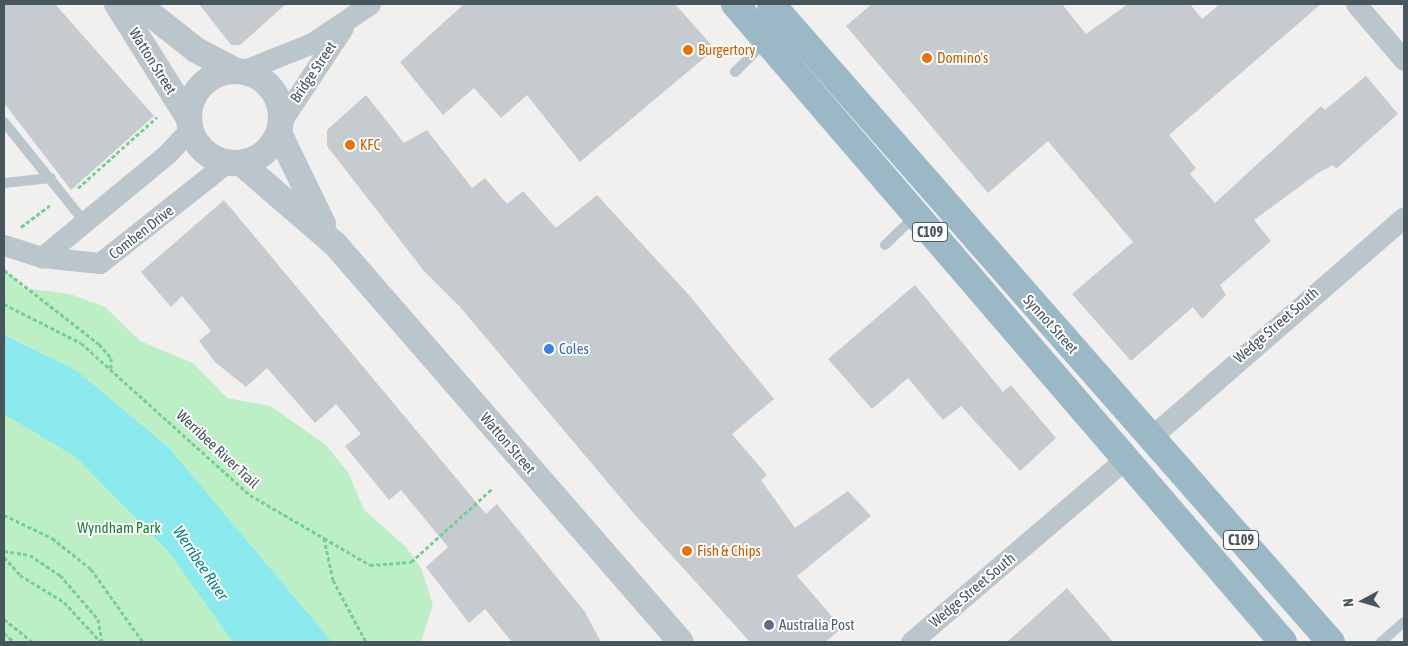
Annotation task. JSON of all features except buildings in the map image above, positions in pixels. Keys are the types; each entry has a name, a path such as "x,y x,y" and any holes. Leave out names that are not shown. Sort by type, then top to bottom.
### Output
{"highway":[{"name":"Synnot Street","path":"735,4 1124,460 1283,642"},
{"name":"Synnot Street","path":"779,13 1331,642"},
{"path":"767,40 779,13"},
{"path":"916,215 936,194"},
{"path":"1124,460 1151,437"}],"street":[{"name":"Watton Street","path":"117,4 190,124"},
{"name":"Watton Street","path":"138,4 196,50 238,70"},
{"name":"Bridge Street","path":"238,70 346,24 370,4"},
{"path":"1356,4 1404,60"},
{"name":"Bridge Street","path":"280,126 346,24"},
{"path":"42,257 83,220 168,153 190,124 194,98 207,80 238,70 255,74 276,93 280,126 264,154 234,163 203,151 190,124"},
{"name":"Watton Street","path":"280,126 298,179 335,244"},
{"name":"Watton Street","path":"234,163 335,244 681,642"},
{"name":"Comben Drive","path":"8,236 42,257 84,264 109,259 234,163"},
{"name":"Wedge Street South","path":"1151,437 1404,216"},
{"name":"Wedge Street South","path":"911,642 1124,460"}],"lane":[{"path":"735,72 767,40"},
{"path":"4,122 83,220"},
{"path":"4,183 51,178"},
{"path":"885,245 916,215"},
{"path":"1381,642 1404,622"}],"path":[{"path":"8,236 66,197 163,111"},
{"path":"4,270 99,344 111,358 111,369"},
{"name":"Werribee River Trail","path":"4,304 72,338 111,369 250,495 370,565 411,562 493,488"},
{"path":"4,515 52,538 91,569 143,642"},
{"path":"324,538 333,580 366,642"},
{"path":"4,551 30,555 60,575 98,619 102,642 64,602 20,575 4,557"},
{"path":"4,619 32,642"},
{"path":"4,633 14,642"}],"green space":[{"name":"Wyndham Park","path":"4,270 24,288 70,294 105,307 140,341 193,363 227,398 270,406 325,444 348,472 364,510 406,547 421,568 433,605 421,642 4,642"}],"water":[{"name":"Werribee River","path":"4,335 77,371 169,448 332,642 233,642 168,551 76,457 4,414"}],"place":[{"name":"Burgertory","path":"688,50"},
{"name":"Domino's","path":"927,58"},
{"name":"KFC","path":"350,145"},
{"name":"Coles","path":"549,349"},
{"name":"Fish & Chips","path":"687,551"},
{"name":"Australia Post","path":"769,625"}]}
